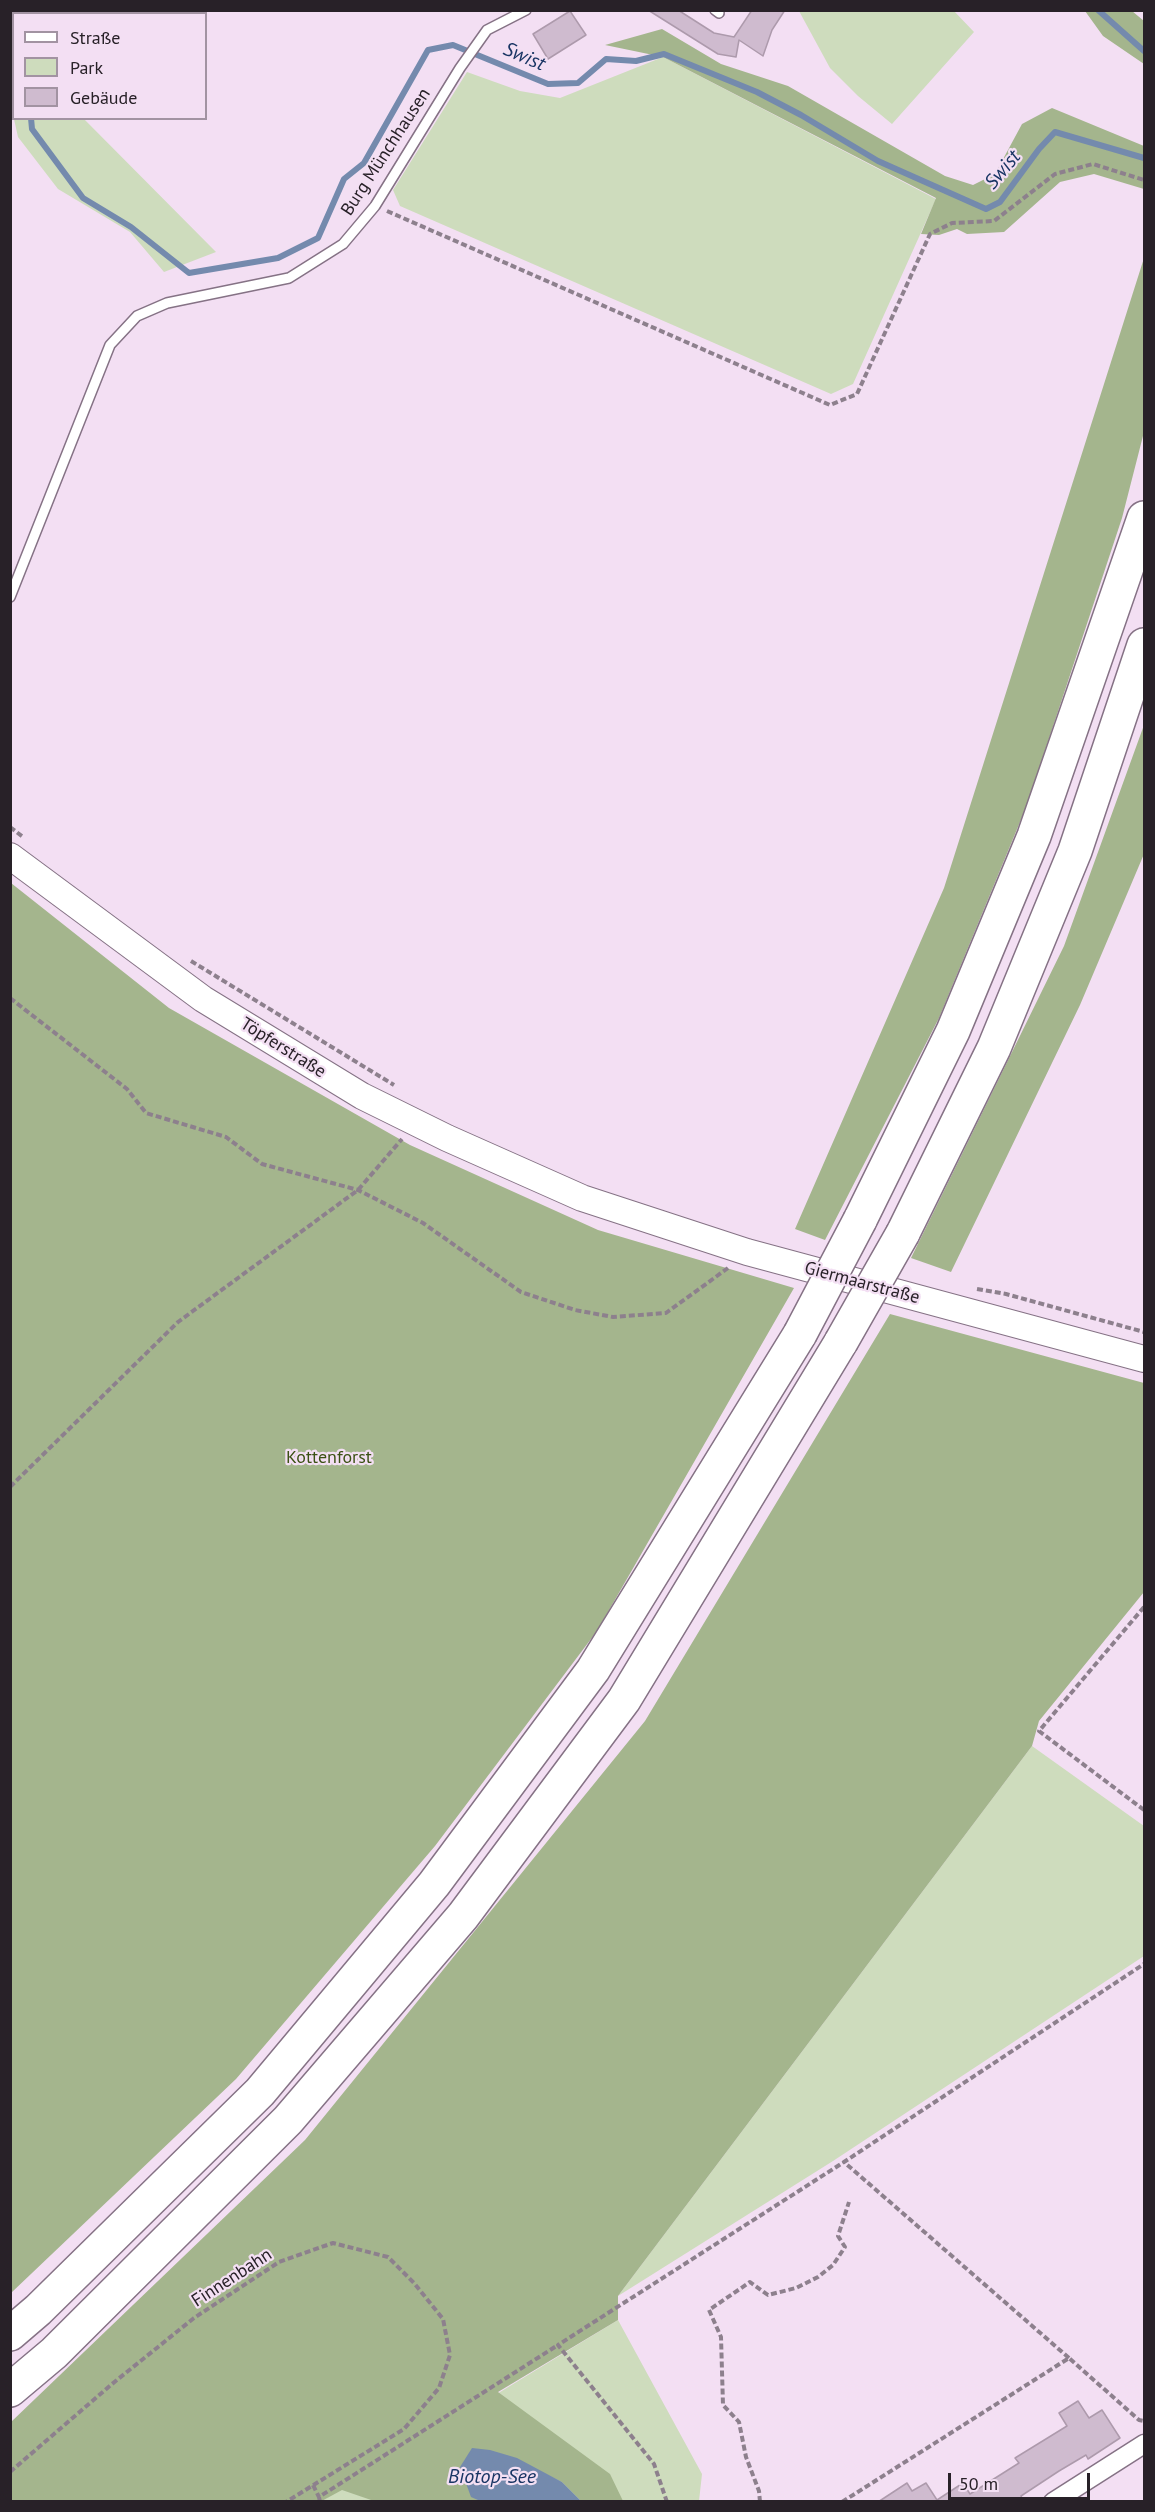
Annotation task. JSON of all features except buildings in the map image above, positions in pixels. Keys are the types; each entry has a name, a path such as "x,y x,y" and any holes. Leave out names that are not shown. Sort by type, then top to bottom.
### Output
{"highway":[{"path":"10,2334 38,2310 260,2092 434,1884 593,1670 800,1334 860,1220 953,1031 1034,836 1144,518"},
{"path":"10,2390 54,2353 288,2120 463,1916 624,1700 841,1342 903,1233 994,1048 1075,851 1144,645"}],"main road":[{"name":"Töpferstraße","path":"20,849 203,999 362,1096 447,1138 582,1198"},
{"name":"Giermaarstraße","path":"582,1198 737,1249 1144,1359"}],"street":[{"path":"1053,2502 1144,2444"}],"lane":[{"name":"Burg Münchhausen","path":"10,597 110,345 137,316 167,303 289,278 343,244 375,206 460,68 487,30 526,10"}],"path":[{"path":"375,206 830,405 857,394 930,234 952,223 994,221 1056,174 1092,164 1144,180"},
{"path":"10,828 20,849"},
{"path":"182,955 402,1090"},
{"path":"10,998 127,1089 146,1113 226,1137 262,1164 358,1190 423,1223 521,1292 575,1310 613,1317 666,1313 731,1265 737,1249"},
{"path":"10,1487 178,1322 358,1190 416,1122"},
{"path":"974,1289 1006,1294 1144,1332"},
{"path":"1144,1607 1039,1731 1144,1810"},
{"path":"313,2485 320,2499 844,2162 1144,1964"},
{"path":"844,2162 1139,2420 1144,2421"},
{"path":"760,2502 759,2491 746,2457 739,2422 723,2405 721,2337 710,2310 750,2282 768,2295 796,2288 818,2277 833,2265 845,2247 838,2236 849,2202"},
{"name":"Finnenbahn","path":"10,2472 194,2318 279,2262 333,2243 388,2257 414,2283 443,2319 450,2355 439,2388 404,2429 286,2502"},
{"path":"558,2345 654,2464 667,2502"},
{"path":"842,2502 1069,2358"}],"green space":[{"path":"799,11 954,11 974,32 892,124 858,96 830,68"},
{"path":"1085,11 1132,11 1144,21 1144,64 1103,36"},
{"path":"662,29 721,64 788,86 945,176 973,185 995,174 1022,124 1052,108 1144,146 1144,189 1094,174 1060,182 1004,232 967,234 957,229 939,235 921,234 936,198 663,57 605,45"},
{"path":"663,57 936,199 853,384 831,394 400,206 393,190 467,72 520,91 560,98"},
{"path":"14,120 85,120 216,252 164,272 130,232 58,189 18,137"},
{"path":"1144,258 1144,432 1122,518 1027,805 939,1018 825,1240 795,1229 944,888"},
{"path":"1144,725 1144,854 1080,1005 951,1272 911,1258 1064,946"},
{"name":"Kottenforst","path":"11,883 169,1008 410,1145 598,1230 794,1288 597,1631 435,1846 236,2079 11,2293"},
{"path":"890,1314 1144,1383 1144,1592 1039,1721 1032,1746 618,2296 618,2320 498,2392 610,2474 623,2501 581,2501 562,2482 539,2471 471,2496 480,2501 374,2501 342,2490 320,2502 11,2502 11,2422 305,2140 645,1721"},
{"path":"1032,1746 1144,1826 1144,1956 833,2161 618,2296"},
{"path":"618,2320 702,2474 699,2501 320,2502"}],"water":[{"name":"Biotop-See","path":"472,2448 490,2450 517,2458 562,2482 581,2501 480,2501 471,2497 460,2467"}],"waterway":[{"path":"1098,10 1144,51"},
{"name":"Swist","path":"31,120 32,129 83,198 131,227 189,273 278,258 318,238 344,179 364,163 428,50 453,45 548,84 578,83 606,59 636,61 664,54 757,92 801,115 878,161 986,209 1000,202 1039,149 1055,132 1144,158"}]}
